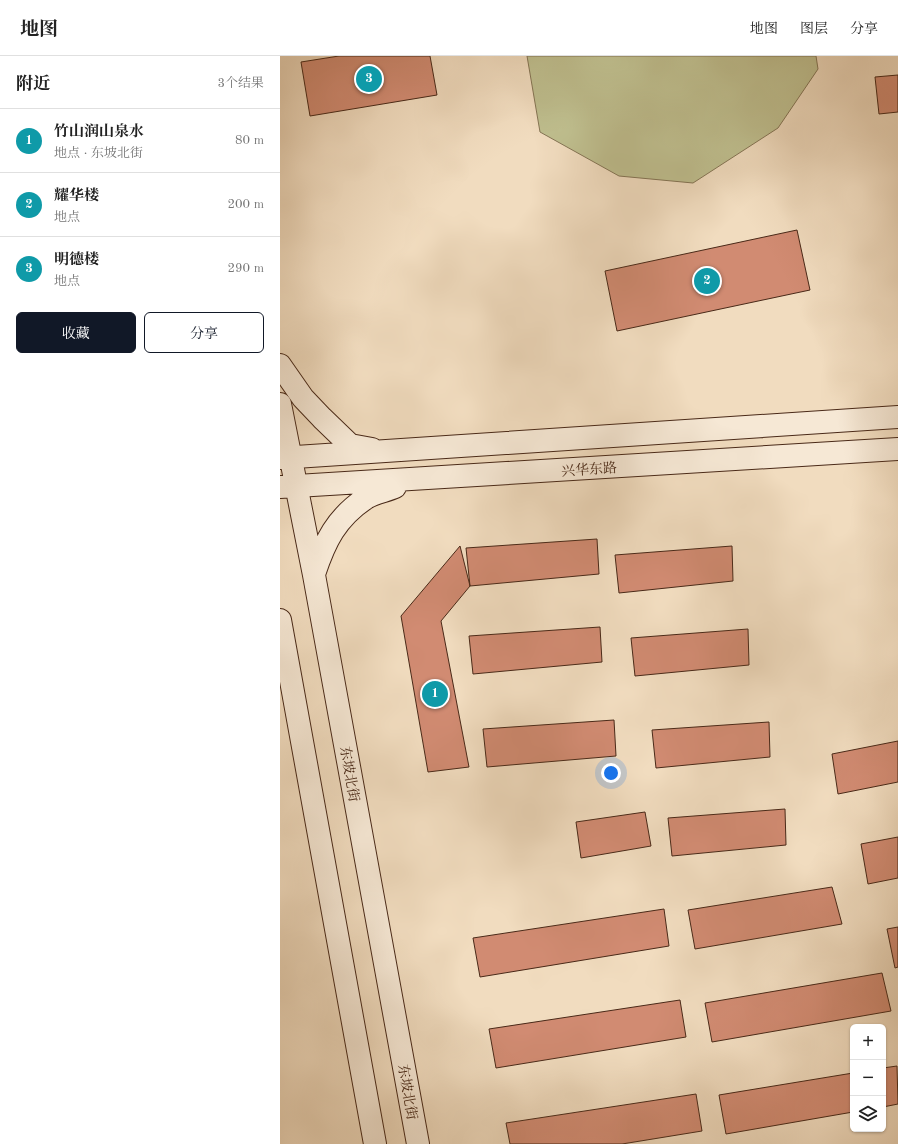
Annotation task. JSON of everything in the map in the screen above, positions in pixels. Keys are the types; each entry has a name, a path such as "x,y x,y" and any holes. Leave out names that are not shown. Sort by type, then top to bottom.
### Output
{"main road":[{"path":"280,365 303,398 350,445 387,452"},
{"name":"东坡北街","path":"280,404 288,486 314,575 418,1144"},
{"path":"285,458 898,416"},
{"name":"兴华东路","path":"288,486 898,450"},
{"path":"314,575 323,547 338,521 367,498 419,479"},
{"path":"280,620 375,1144"}],"green space":[{"path":"527,56 816,56 818,69 778,128 693,183 619,176 540,132"}],"building":[{"path":"339,56 430,56 437,95 310,116 301,62"},
{"path":"898,75 898,112 879,114 875,77"},
{"path":"797,230 810,290 617,331 605,271"},
{"path":"597,539 599,574 470,586 466,548"},
{"path":"460,546 470,586 441,621 469,767 428,772 401,616"},
{"path":"732,546 733,581 619,593 615,555"},
{"path":"600,627 602,662 473,674 469,636"},
{"path":"748,629 749,665 635,676 631,638"},
{"path":"614,720 616,756 487,767 483,729"},
{"path":"769,722 770,757 656,768 652,730"},
{"path":"898,741 898,782 838,794 832,754"},
{"path":"785,809 786,845 672,856 668,818"},
{"path":"645,812 651,846 581,858 576,822"},
{"path":"898,837 898,878 868,884 861,844"},
{"path":"832,887 842,924 695,949 688,910"},
{"path":"664,909 669,946 480,977 473,938"},
{"path":"898,927 898,967 895,968 887,929"},
{"path":"882,973 891,1011 712,1042 705,1003"},
{"path":"680,1000 686,1037 496,1068 489,1029"},
{"path":"897,1066 898,1104 886,1106 886,1096 886,1068"},
{"path":"850,1073 850,1113 726,1134 719,1095"},
{"path":"696,1094 702,1131 622,1144 510,1144 506,1123"}],"place":[{"name":"明德楼","path":"369,79"},
{"name":"耀华楼","path":"707,281"},
{"name":"竹山润山泉水","path":"435,694"}]}
